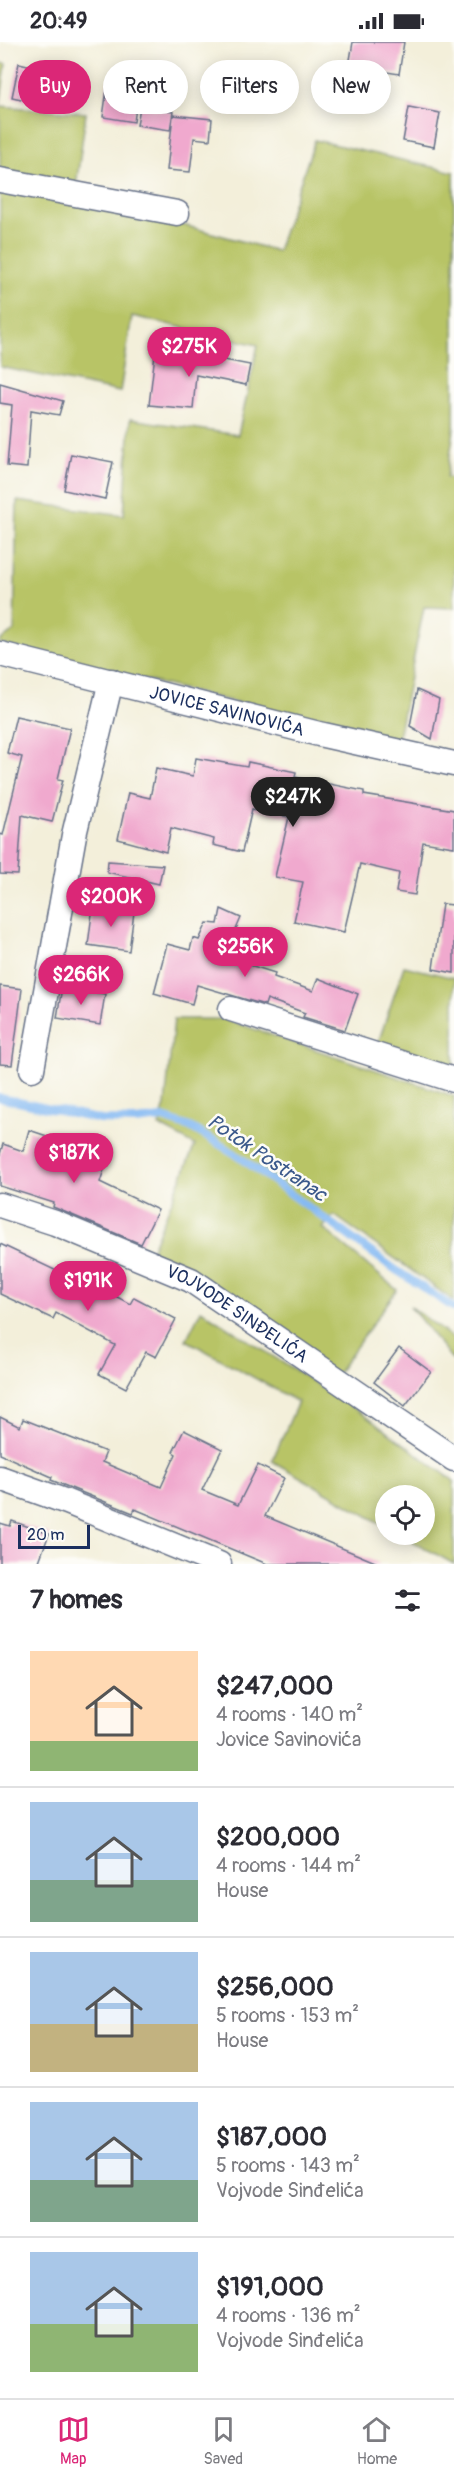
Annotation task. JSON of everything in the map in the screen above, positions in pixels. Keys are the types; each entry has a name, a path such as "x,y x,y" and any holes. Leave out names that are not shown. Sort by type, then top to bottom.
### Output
{"street":[{"path":"0,180 177,213"},
{"name":"JOVICE SAVINOVIĆA","path":"0,654 319,734 454,764"},
{"path":"32,1069 74,835 111,681"},
{"path":"231,1010 454,1080"},
{"name":"VOJVODE SINĐELIĆA","path":"0,1205 55,1223 191,1280 454,1459"},
{"path":"0,1478 219,1564"}],"green space":[{"path":"0,63 6,64 0,106"},
{"path":"0,106 18,107 18,114 86,114 76,186 0,170"},
{"path":"315,140 454,172 454,428 447,477 454,478 454,608 424,607 397,742 0,644 0,641 14,631 17,501 124,515 130,419 238,435 258,345 132,316 120,392 0,367 0,190 158,218 277,251"},
{"path":"404,966 454,978 454,1077 375,1052"},
{"path":"174,1019 224,1019 454,1096 454,1301 334,1215 323,1228 397,1290 336,1375 149,1256 195,1145 159,1126 165,1105"},
{"path":"410,1306 454,1339 454,1361 451,1358"},
{"path":"201,1310 361,1413 454,1481 454,1564 419,1545 435,1545 435,1485 375,1485 375,1520 272,1461 298,1402 186,1340"}],"building":[{"path":"353,42 404,42 399,74 391,73 391,60 350,60"},
{"path":"18,68 18,98 12,97"},
{"path":"409,107 440,113 434,147 403,141"},
{"path":"103,114 135,114 134,122 103,117"},
{"path":"139,114 173,114 170,130 137,125"},
{"path":"173,115 212,119 210,140 194,138 190,172 167,170"},
{"path":"155,354 219,359 250,365 246,385 196,375 193,409 149,405"},
{"path":"0,383 63,401 59,415 31,410 27,468 7,466 12,405 0,403"},
{"path":"71,454 113,462 105,499 64,490"},
{"path":"417,690 439,700 432,739 410,726"},
{"path":"16,716 70,728 58,779 63,780 52,822 22,815 18,875 0,874 0,834 3,835 22,757 7,753"},
{"path":"196,758 247,767 248,762 296,772 295,777 364,791 364,795 454,810 454,847 423,842 415,895 396,892 399,873 360,864 344,932 294,921 303,882 275,877 289,817 252,809 242,852 213,845 214,839 171,828 166,852 118,839 128,793 150,798 156,768 193,776"},
{"path":"108,861 163,865 159,884 107,872"},
{"path":"442,904 454,905 454,973 433,969"},
{"path":"93,906 134,912 129,951 88,945"},
{"path":"221,909 241,918 224,957 275,973 274,977 313,991 318,978 358,994 345,1030 303,1017 305,1013 267,999 265,1005 197,985 192,1004 154,993 167,944 190,950 193,938 199,940 207,923 218,924"},
{"path":"0,986 22,989 12,1065 0,1064"},
{"path":"62,987 105,994 100,1025 57,1018"},
{"path":"29,1130 83,1148 85,1143 110,1151 100,1182 158,1210 141,1244 53,1207 54,1203 0,1186 0,1154 3,1144 23,1151"},
{"path":"0,1244 82,1283 84,1279 130,1304 134,1297 176,1319 156,1357 146,1352 126,1388 99,1374 115,1345 56,1313 53,1319 0,1294"},
{"path":"399,1348 431,1372 405,1406 374,1382"},
{"path":"0,1417 20,1427 23,1419 106,1452 102,1462 161,1487 176,1454 173,1452 184,1430 222,1449 202,1490 238,1505 258,1465 284,1478 265,1516 380,1564 267,1564 135,1509 133,1513 51,1480 52,1477 0,1454"},
{"path":"12,1521 49,1534 38,1564 0,1564 0,1523 10,1526"}],"waterway":[{"name":"Potok Postranac","path":"0,1098 101,1120 136,1121 163,1118 190,1127 234,1153 393,1268 454,1308"}]}
